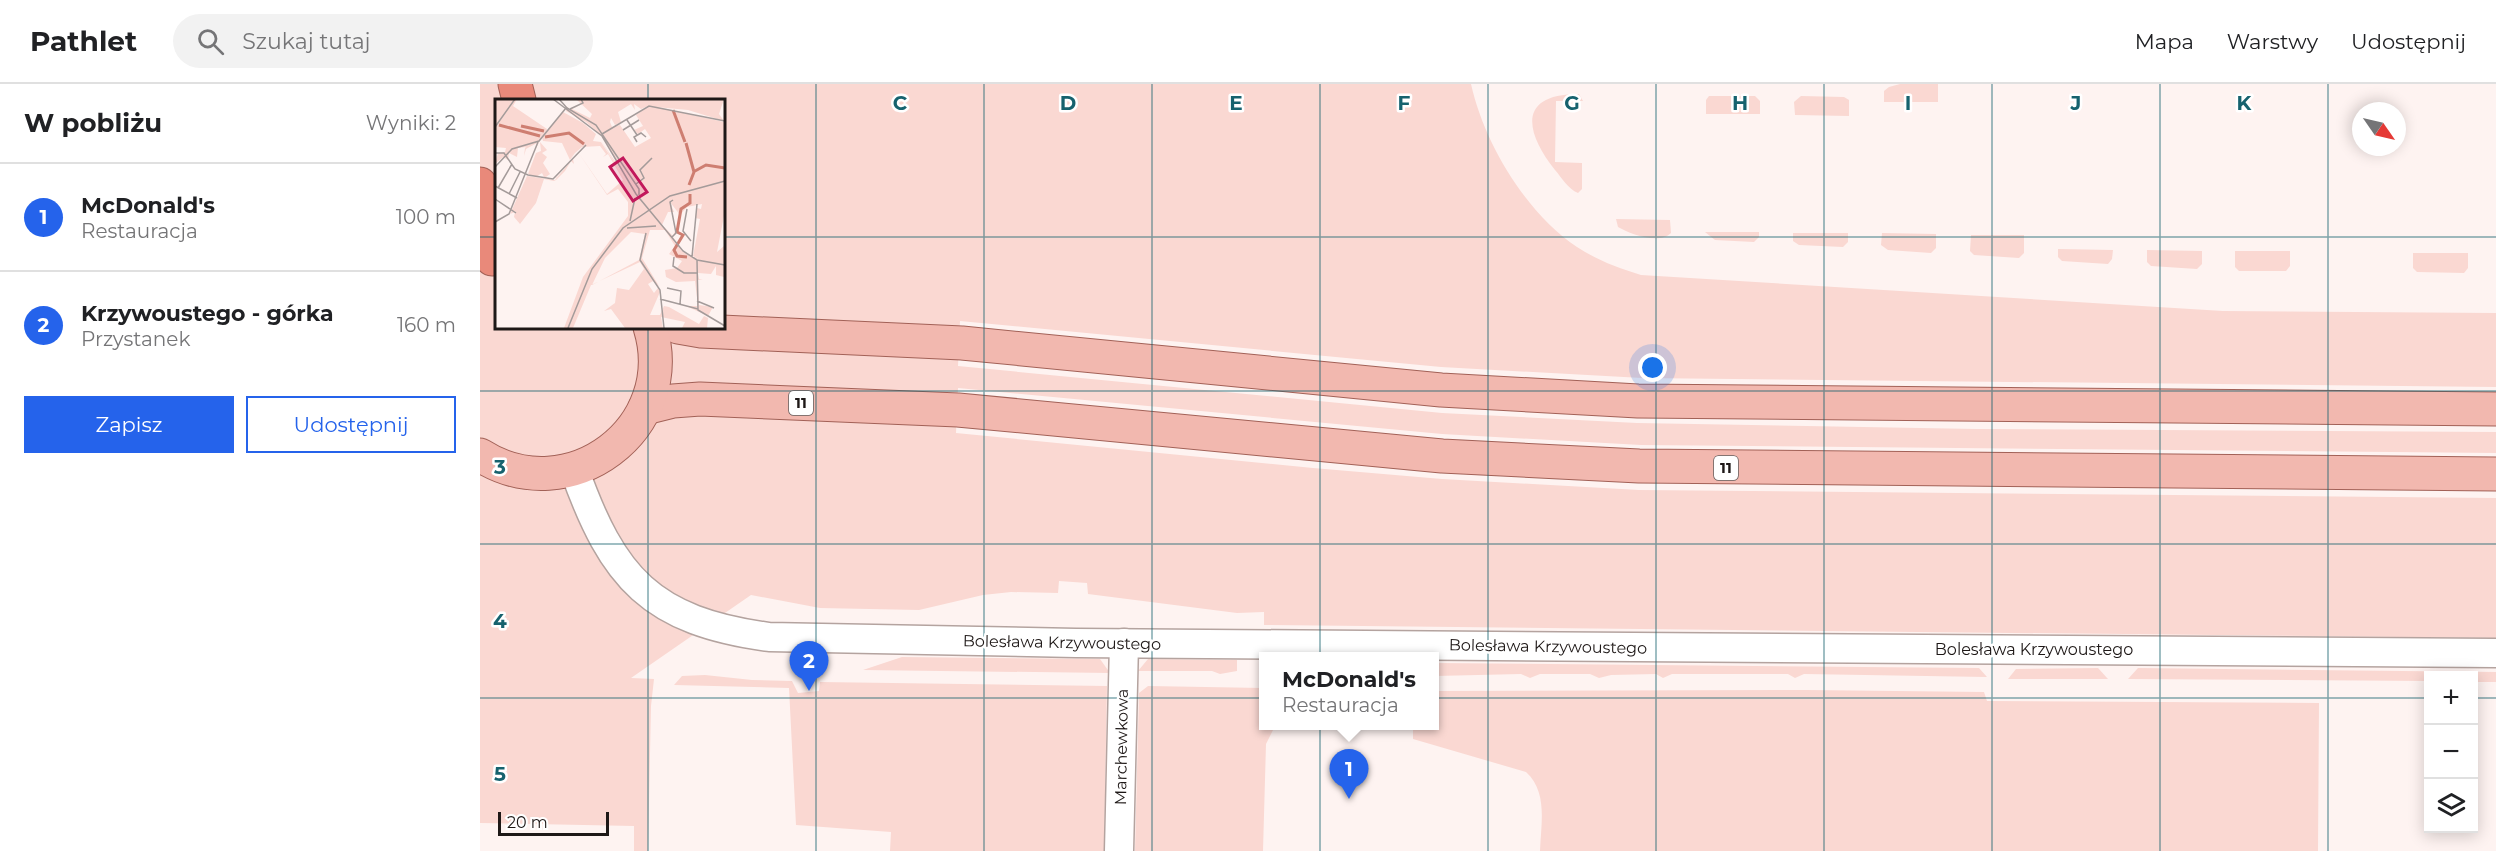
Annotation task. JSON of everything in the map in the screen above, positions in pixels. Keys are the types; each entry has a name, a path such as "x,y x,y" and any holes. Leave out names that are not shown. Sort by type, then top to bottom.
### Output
{"highway":[{"path":"515,84 519,99"},
{"path":"480,184 489,261"}],"main road":[{"path":"480,455 501,466 529,473 559,472 574,469 599,458 621,442 645,408 654,380 655,350 650,328"},
{"path":"684,328 701,331 962,343 1442,390 1638,401 2496,408"},
{"name":"11","path":"645,408 673,401 700,399 958,410 1430,455 1639,466 2496,474"}],"street":[{"name":"Bolesława Krzywoustego","path":"574,469 584,497 607,546 628,575 640,587 665,605 712,627 769,637 1124,643 2496,653"},
{"name":"Marchewkowa","path":"1119,851 1124,643"}],"shaded area":[{"path":"480,84 1471,84 1486,130 1497,153 1524,196 1558,233 1577,247 1624,270 1641,275 2223,311 2496,313 2496,387 1642,378 1441,367 960,321 958,366 1442,413 1637,423 1977,429 2496,432 2496,453 1641,445 1442,434 958,388 956,433 1442,479 1639,490 2496,498 2496,638 1264,625 1264,612 1237,613 1088,594 1087,583 1059,581 1058,593 1011,592 983,595 919,610 820,608 751,595 631,678 654,679 651,706 648,851 634,851 634,826 480,823"},
{"path":"1900,84 1938,84 1938,102 1884,102 1884,91"},
{"path":"1579,94 1583,101 1556,101 1555,162 1582,163 1582,189 1578,193 1565,183 1545,156 1537,142 1532,118 1536,108 1545,101 1559,96"},
{"path":"1709,96 1755,96 1760,101 1760,114 1706,114 1706,100"},
{"path":"1801,96 1844,97 1849,100 1849,116 1795,115 1794,102"},
{"path":"1616,219 1670,220 1671,233 1659,238 1644,237 1618,227"},
{"path":"1705,232 1759,232 1759,237 1754,242 1715,240"},
{"path":"1793,233 1848,233 1848,242 1843,247 1799,245 1793,241"},
{"path":"1882,233 1936,234 1936,248 1931,253 1888,250 1881,245"},
{"path":"1971,235 2024,235 2024,253 2019,258 1974,255 1970,251"},
{"path":"2058,249 2113,250 2112,259 2108,264 2062,261 2058,257"},
{"path":"2147,250 2202,251 2202,264 2197,269 2151,266 2147,262"},
{"path":"2235,251 2290,251 2290,266 2286,271 2239,271 2235,267"},
{"path":"2413,253 2468,253 2468,268 2464,273 2417,272 2413,268"},
{"path":"902,657 1100,659 1110,673 863,670"},
{"path":"1148,659 1237,660 1237,671 1220,674 1212,671 1138,671"},
{"path":"1439,663 1979,668 1987,677 1804,674 1795,678 1788,674 1672,674 1663,678 1656,674 1611,675 1599,678 1590,674 1540,674 1530,678 1521,674 1439,676"},
{"path":"2098,668 2108,679 2008,679 2016,669"},
{"path":"2138,668 2424,671 2424,681 2128,679"},
{"path":"2478,672 2496,672 2496,682 2478,682"},
{"path":"705,675 792,681 798,693 819,691 820,682 1107,686 1104,851 890,851 891,832 796,825 789,688 674,685 682,676"},
{"path":"1148,686 1259,688 1259,730 1273,730 1266,744 1263,851 1135,851 1139,693"},
{"path":"1439,691 1984,692 1987,701 2319,703 2318,851 1540,851 1542,808 1538,789 1526,772 1413,739 1413,730 1439,730"}],"place":[{"name":"Krzywoustego - górka","path":"809,691"},
{"name":"McDonald's","path":"1349,799"}]}
